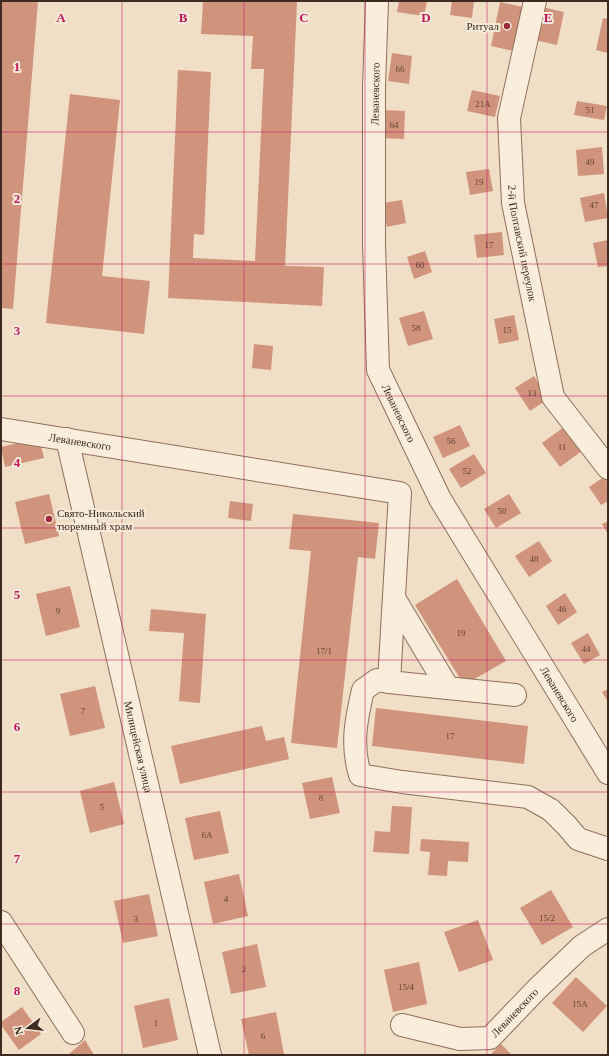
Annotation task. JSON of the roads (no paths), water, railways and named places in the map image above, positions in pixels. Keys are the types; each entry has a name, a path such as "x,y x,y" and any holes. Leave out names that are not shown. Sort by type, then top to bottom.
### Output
{"street":[{"name":"Леваневского","path":"377,1 374,87 374,244 378,370 440,499 608,773"},
{"name":"2-й Полтавский переулок","path":"535,1 509,118 513,203 552,397 608,468"},
{"name":"Леваневского","path":"1,429 400,493 389,682"},
{"name":"Милицейская улица","path":"67,439 210,1055"},
{"path":"394,598 448,688"},
{"path":"515,695 377,680 363,690 356,720 355,759 360,775 402,782 528,797 551,810 578,839 608,849"},
{"path":"1,922 73,1033"},
{"name":"Леваневского","path":"402,1025 460,1039 490,1038 537,989 582,946 608,929"}],"place":[{"name":"Ритуал","path":"507,26"},
{"name":"Свято-Никольский тюремный храм","path":"49,519"}]}
